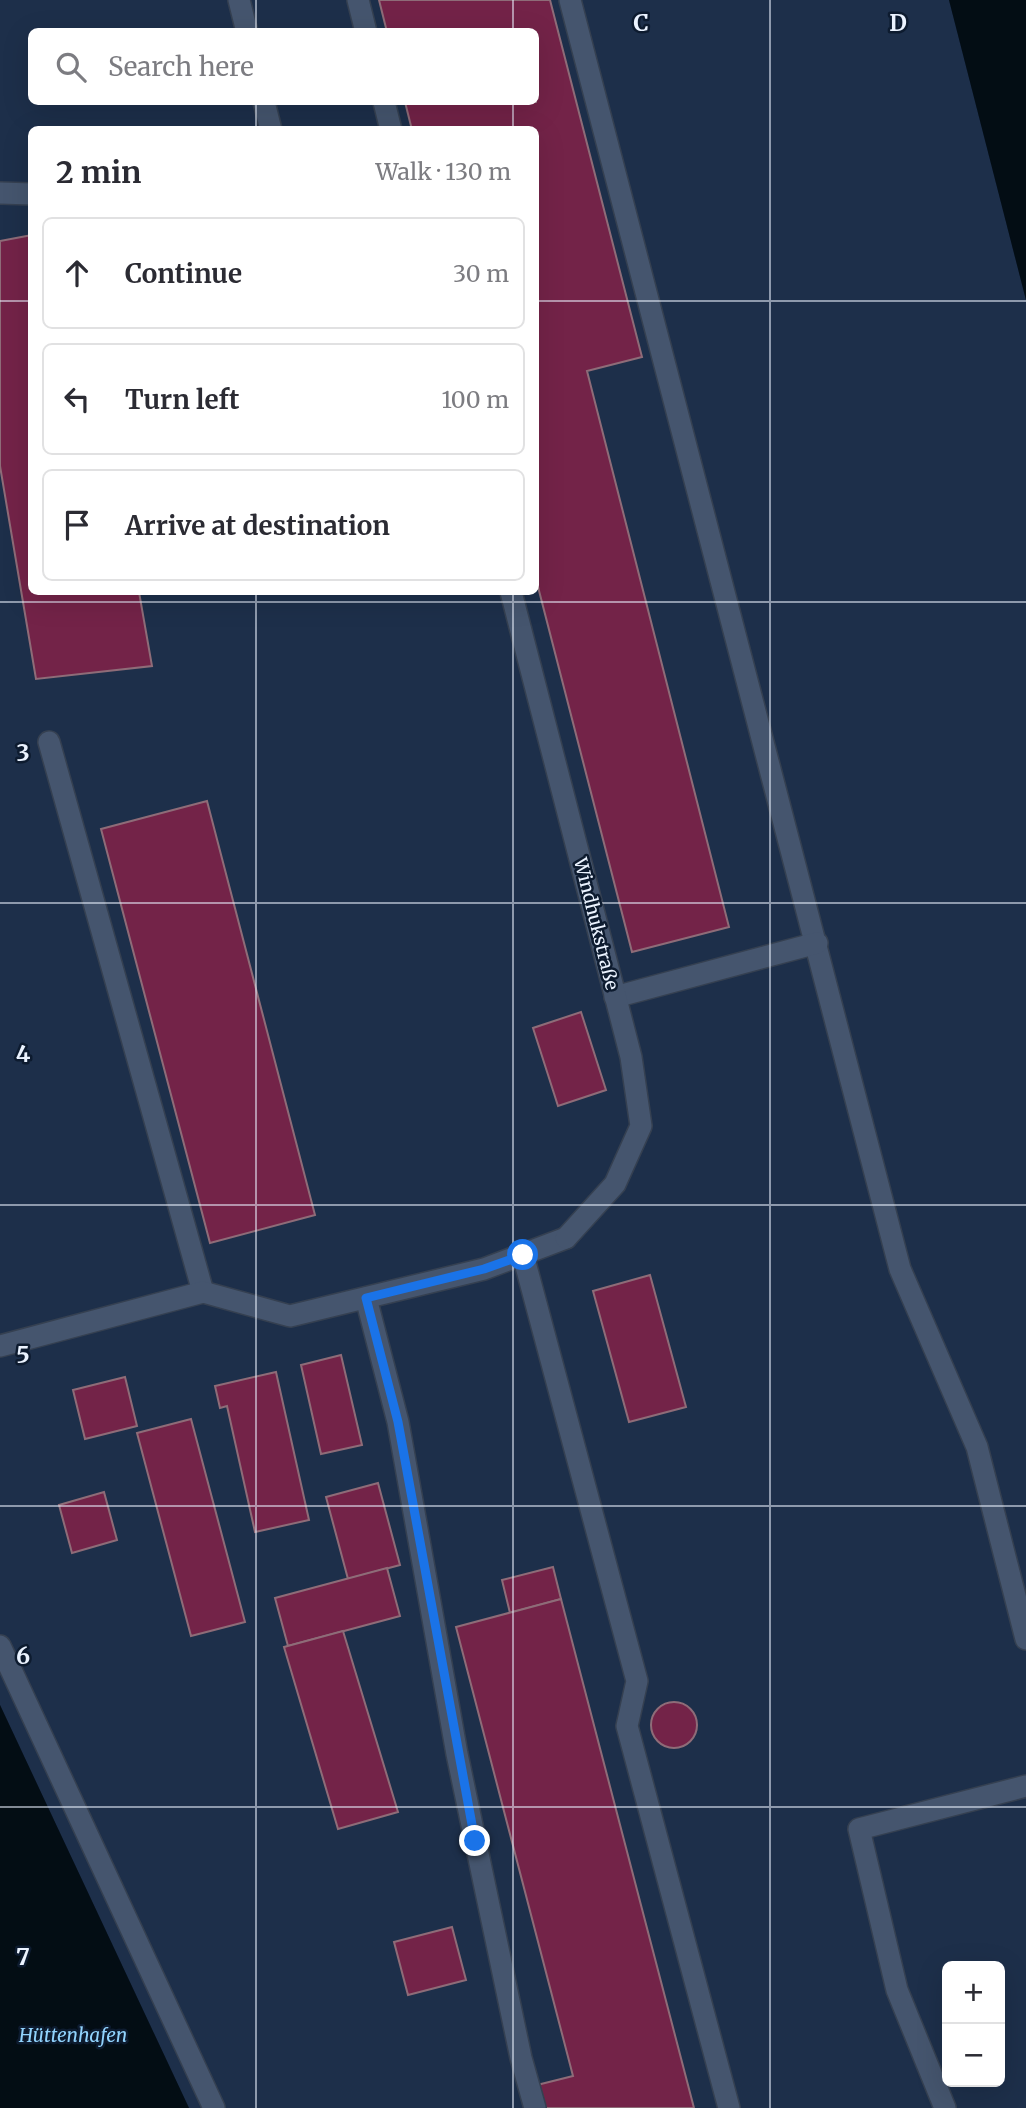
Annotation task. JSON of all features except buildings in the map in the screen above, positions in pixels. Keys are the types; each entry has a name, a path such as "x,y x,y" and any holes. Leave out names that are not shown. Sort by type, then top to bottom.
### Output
{"street":[{"path":"239,0 246,28"},
{"path":"358,0 365,28"},
{"path":"570,0 900,1269 977,1447 1026,1639"},
{"path":"265,105 270,126"},
{"path":"385,105 390,126"},
{"path":"0,193 28,194"},
{"name":"Windhukstraße","path":"511,595 631,1057 641,1126 615,1184 566,1238 523,1255"},
{"path":"49,742 203,1292"},
{"path":"615,998 817,943"},
{"path":"0,1346 203,1292 290,1316 484,1269 523,1255 637,1681 627,1726 729,2108"},
{"path":"366,1298 398,1422 457,1754 535,2108"},
{"path":"0,1646 214,2108"},
{"path":"945,2108 897,1990 859,1829 1026,1787"}],"shaded area":[{"path":"0,0 949,0 1026,300 1026,2108 189,2108 0,1705"}],"water":[{"path":"949,0 1026,0 1026,300"},
{"name":"Hüttenhafen","path":"0,1705 189,2108 0,2108"}],"route":[{"path":"475,1841 398,1422 366,1298 484,1269 523,1255"}]}
